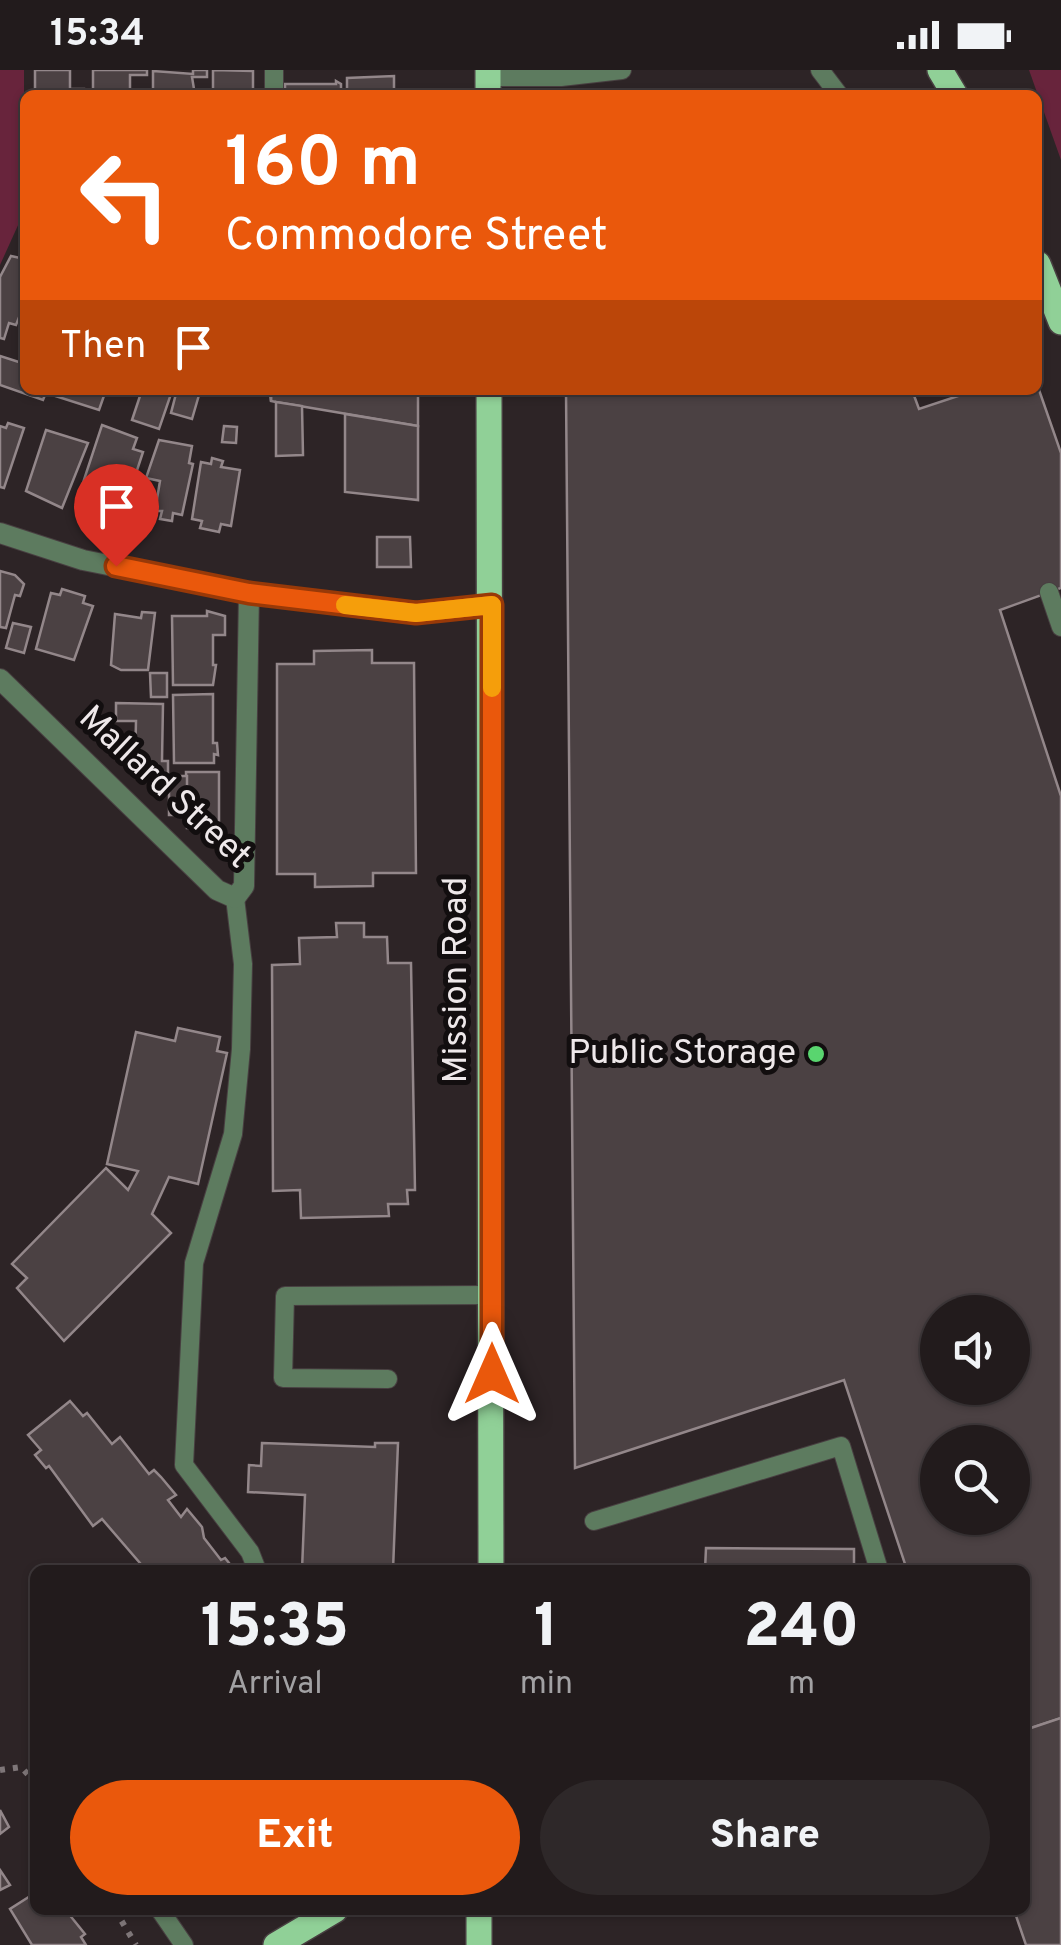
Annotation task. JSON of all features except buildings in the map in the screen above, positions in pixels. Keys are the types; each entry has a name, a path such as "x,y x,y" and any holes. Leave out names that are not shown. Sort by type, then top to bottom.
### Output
{"main road":[{"path":"1042,274 1061,322"},
{"name":"Mission Road","path":"489,395 491,1565"},
{"path":"276,1945 327,1915"},
{"path":"479,1945 480,1915"}],"street":[{"path":"0,533 83,560 249,593 416,613 492,605"},
{"name":"Mallard Street","path":"0,678 218,890 234,898 244,886 249,593"}],"lane":[{"path":"488,80 622,70"},
{"path":"820,70 835,90"},
{"path":"1049,592 1061,628"},
{"path":"234,898 243,964 241,1050 232,1134 194,1263 184,1465 250,1552 255,1565"},
{"path":"388,1380 283,1378 285,1296 492,1295"},
{"path":"594,1521 841,1446 877,1565"},
{"path":"163,1915 184,1945"}],"path":[{"path":"0,1770 21,1767 30,1777"},
{"path":"118,1915 136,1945"}],"shaded area":[{"path":"0,70 24,70 24,90 20,90 20,221 0,265"},
{"path":"1029,70 1061,70 1061,160 1042,107 1042,90 1036,90"}],"slow traffic":[{"path":"345,605 416,613 492,605 492,688"}],"place":[{"name":"Public Storage","path":"816,1054"}],"route":[{"path":"116,566 249,593 416,613 492,605 492,1374"}]}
